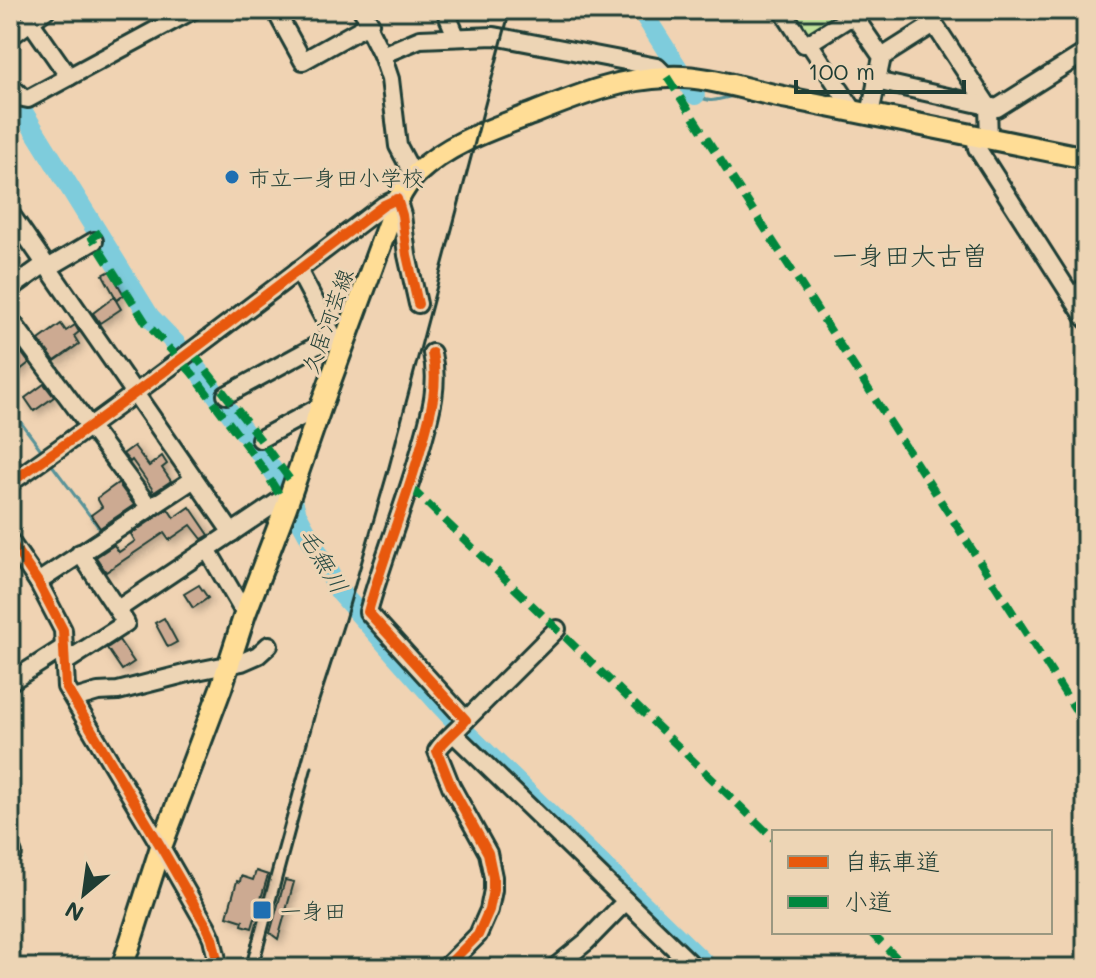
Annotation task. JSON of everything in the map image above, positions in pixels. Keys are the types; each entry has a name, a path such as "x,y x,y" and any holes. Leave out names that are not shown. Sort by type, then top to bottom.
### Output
{"main road":[{"name":"久居河芸線","path":"122,968 161,847 290,497 338,344 397,199 414,176 458,143 600,87 668,76 703,80 862,113 979,141 1086,158"}],"street":[{"path":"11,35 46,10"},
{"path":"10,85 28,99 193,10"},
{"path":"275,10 303,61 368,27"},
{"path":"362,10 382,55 391,88 398,146 414,176"},
{"path":"445,10 456,36"},
{"path":"782,10 804,44 857,13 882,57"},
{"path":"809,43 862,113 876,81 882,57 930,17 988,106 979,141 1079,292 1086,319"},
{"path":"30,21 69,77"},
{"path":"382,55 420,39 504,37 657,67 668,76"},
{"path":"876,81 997,108 1086,52"},
{"path":"623,60 625,83"},
{"path":"10,483 135,395 384,205 397,199 418,304"},
{"path":"10,213 232,533"},
{"path":"10,289 94,241"},
{"path":"226,395 338,344 298,270"},
{"path":"12,325 150,508"},
{"path":"432,353 436,370 433,404 410,487 368,612 460,727 626,901 695,968"},
{"path":"260,439 321,406"},
{"path":"38,582 194,479"},
{"path":"118,609 282,499 290,497"},
{"path":"10,541 38,582 63,630 66,687 212,938 219,968"},
{"path":"207,549 245,614"},
{"path":"10,682 126,623 80,553"},
{"path":"445,968 478,935 489,910 493,877 488,853 451,786 437,751 557,629"},
{"path":"74,699 228,665 253,658 269,645"},
{"path":"10,849 13,854 10,856"},
{"path":"554,968 586,942 626,901"}],"green space":[{"path":"789,10 849,10 811,34 804,34"}],"building":[{"path":"110,271 124,295 117,300 103,275"},
{"path":"114,297 121,309 100,323 93,313"},
{"path":"61,324 66,331 75,325 79,332 74,336 79,344 55,361 39,340"},
{"path":"12,340 29,363 15,374 10,368"},
{"path":"44,384 54,397 34,411 25,398"},
{"path":"134,446 149,466 162,456 167,464 162,468 171,481 153,493 132,460 130,462 123,454"},
{"path":"118,483 134,505 100,528 91,515 102,507 97,498"},
{"path":"190,507 209,535 202,539 191,525 169,540 164,533 106,572 96,557 114,545 119,552 135,541 131,534 168,509 174,518"},
{"path":"199,585 208,598 193,608 184,594"},
{"path":"164,618 177,642 168,647 155,623"},
{"path":"119,640 134,662 122,670 107,648"},
{"path":"256,871 268,875 252,928 242,925 243,921 227,916 237,881 240,882 241,876 253,880"},
{"path":"285,880 294,882 278,939 270,933"}],"waterway":[{"path":"641,10 695,95"},
{"name":"毛無川","path":"10,94 150,317 204,378 272,469 294,504 339,591 469,736 709,968"},
{"path":"695,95 712,100 737,96"},
{"path":"10,408 42,451"},
{"path":"49,461 103,533"}],"railway":[{"path":"245,968 316,710 389,467 510,10"},
{"path":"258,968 312,767"}],"marked path":[{"path":"667,77 1086,726"},
{"path":"101,232 92,238 146,323 192,373 282,499"},
{"path":"192,352 294,485"},
{"path":"410,487 772,837"},
{"path":"872,934 907,968"}],"cycle path":[{"path":"10,483 152,381 384,205 397,199 418,304"},
{"path":"432,353 435,378 430,414 368,612 466,720 437,751 451,786 488,853 493,890 489,910 478,935 445,968"},
{"path":"10,541 38,582 63,630 66,687 207,927 219,968"}],"place":[{"name":"市立一身田小学校","path":"232,177"},
{"name":"一身田","path":"262,910"}],"district":[{"name":"一身田大古曽","path":"910,255"}]}
